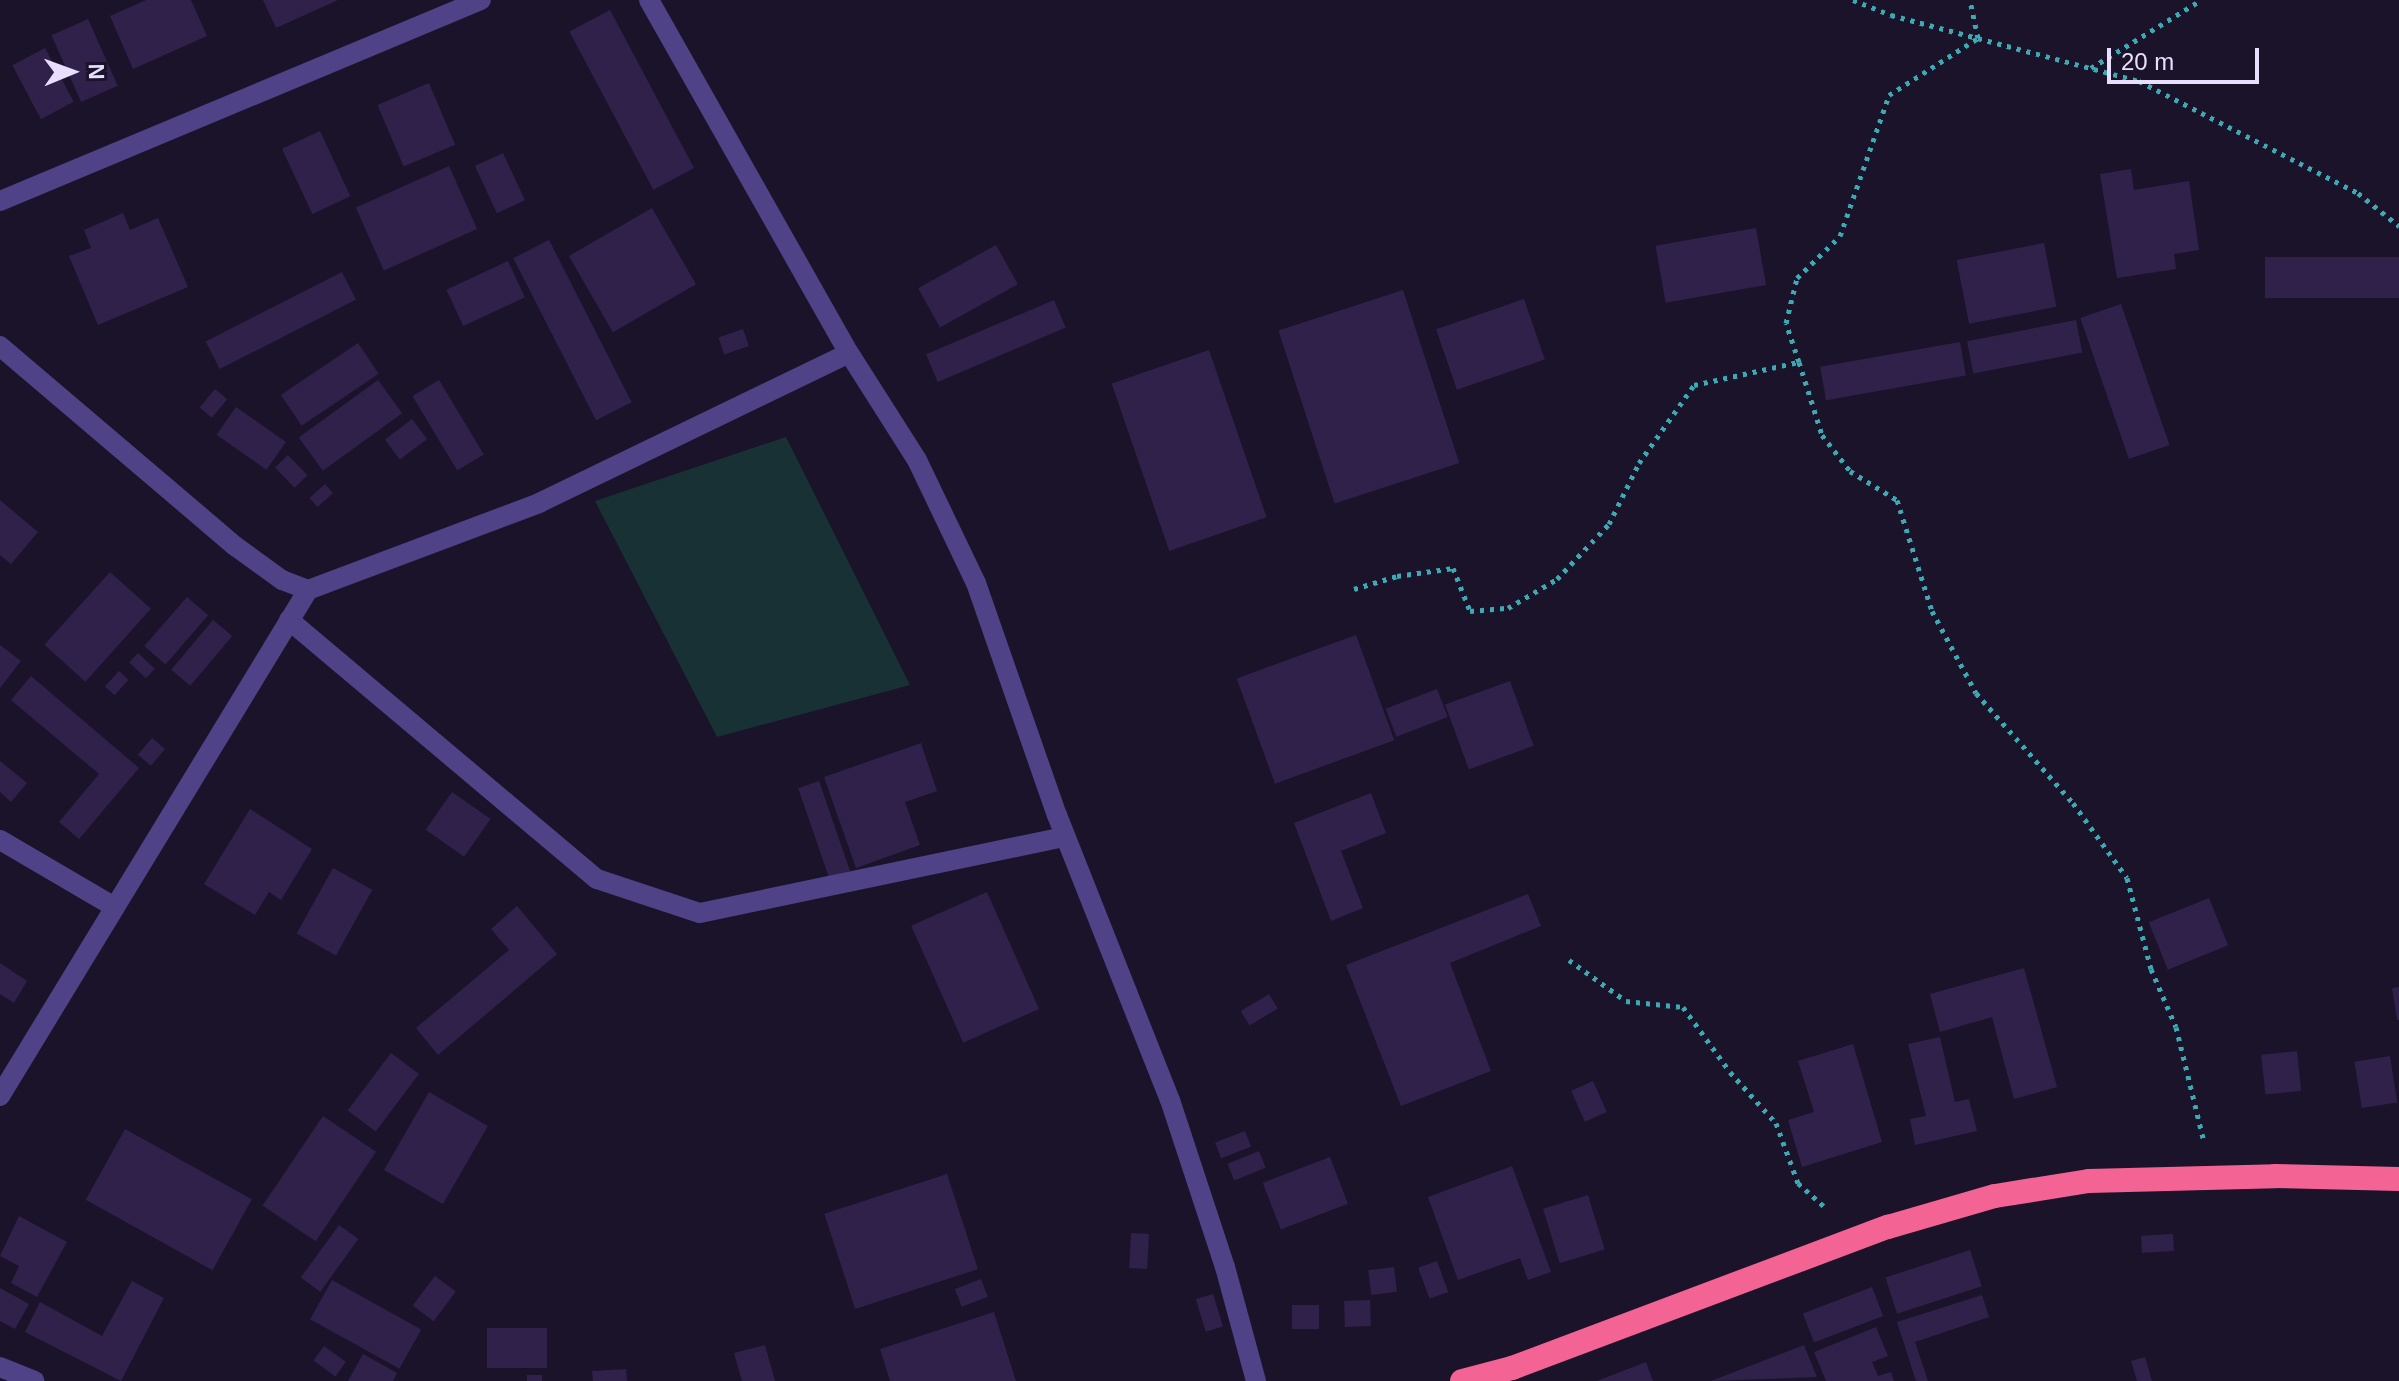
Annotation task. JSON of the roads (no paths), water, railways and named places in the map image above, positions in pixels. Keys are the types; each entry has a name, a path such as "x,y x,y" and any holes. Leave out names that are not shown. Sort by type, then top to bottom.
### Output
{"highway":[{"path":"1462,1381 1512,1368 1860,1238 1995,1196 2089,1181 2213,1177 2399,1179"},
{"path":"1491,1381 1512,1368"}],"street":[{"path":"0,201 481,0"},
{"path":"649,0 849,353 917,460 976,583 1065,837 1170,1100 1256,1381"},
{"path":"0,346 235,546 282,580 308,590"},
{"path":"0,1096 308,590 539,503 849,353"},
{"path":"289,620 597,879 700,913 1065,837"},
{"path":"0,840 113,906"},
{"path":"0,1367 34,1381"}]}
